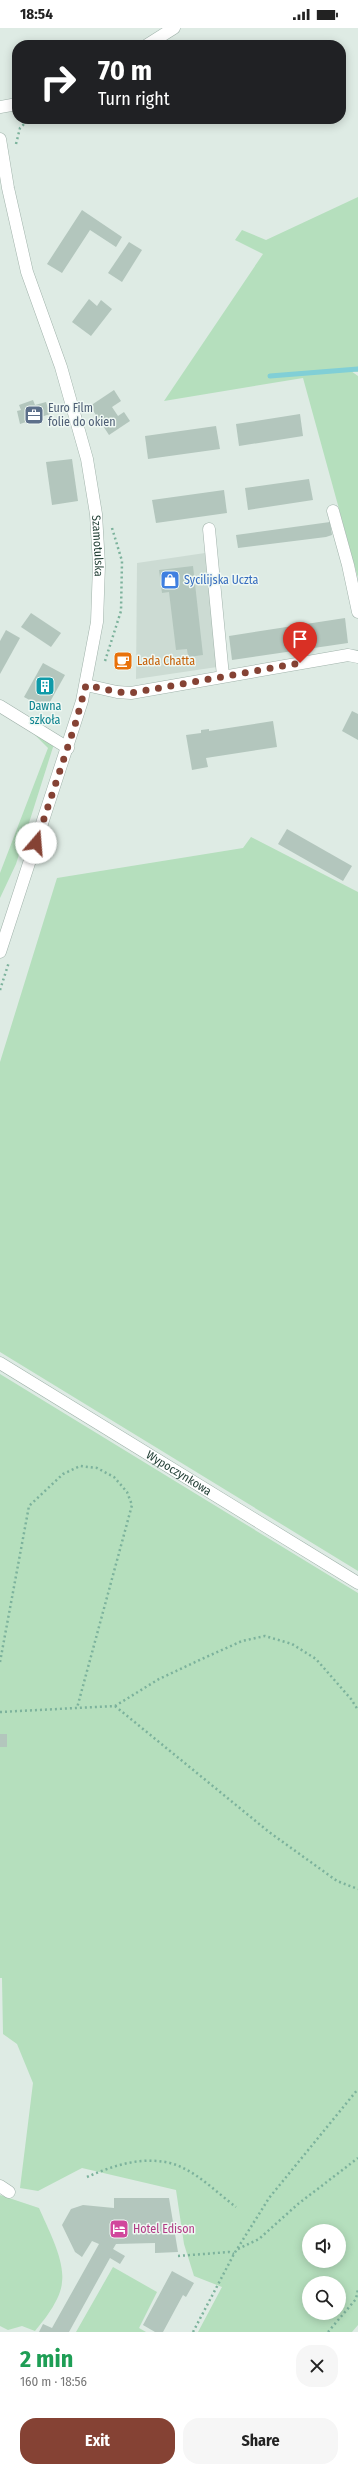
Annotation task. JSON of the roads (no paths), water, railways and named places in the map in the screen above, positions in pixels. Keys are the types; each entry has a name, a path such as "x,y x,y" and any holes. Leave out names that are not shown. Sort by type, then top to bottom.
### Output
{"street":[{"path":"155,40 174,28"},
{"path":"0,107 12,105"},
{"name":"Szamotulska","path":"0,139 8,188 27,272 78,423 92,486 98,538 99,602 95,636 86,685 68,748 0,952"},
{"path":"333,511 348,565 358,612"},
{"path":"209,529 223,676"},
{"path":"86,685 126,693 348,655 358,657"},
{"path":"0,706 68,748"},
{"name":"Wypoczynkowa","path":"0,1363 358,1583"}],"waterway":[{"path":"270,376 358,369"}],"place":[{"name":"Euro Film folie do okien","path":"34,415"},
{"name":"Sycilijska Uczta","path":"170,580"},
{"name":"Lada Chatta","path":"123,661"},
{"name":"Dawna szkoła","path":"45,686"},
{"name":"Hotel Edison","path":"119,2229"}]}
